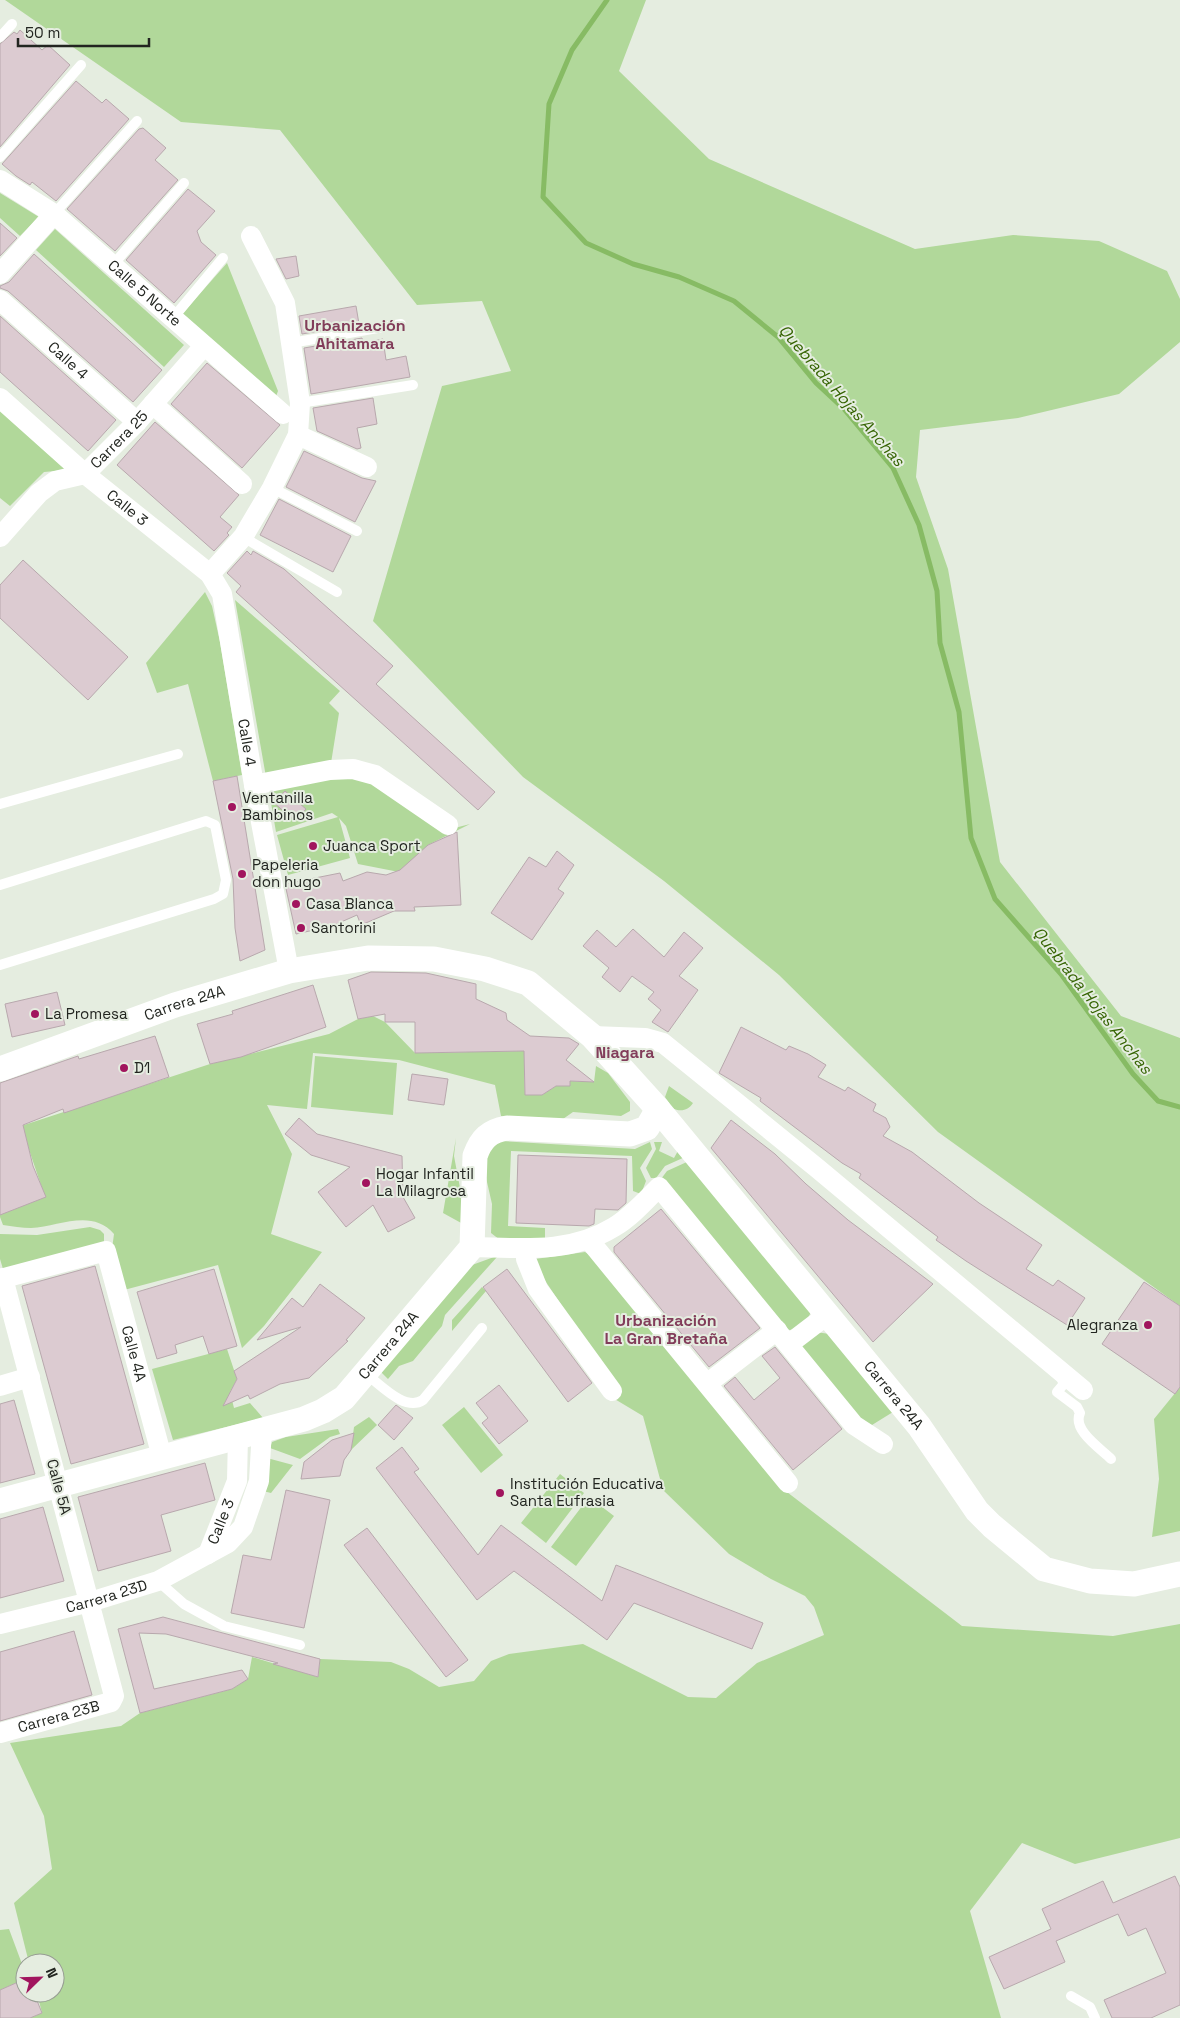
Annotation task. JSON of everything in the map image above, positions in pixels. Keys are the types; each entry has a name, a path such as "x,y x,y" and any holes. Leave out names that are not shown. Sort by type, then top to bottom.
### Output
{"street":[{"name":"Calle 5 Norte","path":"0,180 54,214 204,346 291,408"},
{"path":"0,274 54,214"},
{"path":"210,574 243,537 272,488 298,435 291,408 291,342 285,303 251,236"},
{"name":"Calle 4","path":"0,300 137,422"},
{"name":"Carrera 25","path":"4,525 55,481 85,474 137,422 204,346"},
{"name":"Calle 3","path":"0,398 85,474 210,574"},
{"path":"153,404 242,484"},
{"path":"298,435 367,467"},
{"name":"Calle 4","path":"210,574 222,594 254,785 289,971"},
{"path":"254,785 330,770 353,769 375,775 448,825"},
{"name":"Carrera 24A","path":"0,1069 175,1005 289,971 368,958 434,959 485,969 528,983 592,1036 658,1109 919,1426 978,1511 992,1526 1044,1569 1090,1581 1134,1584 1180,1574"},
{"path":"592,1036 645,1038 663,1044 817,1168 1062,1375 1083,1390"},
{"path":"658,1109 647,1128 630,1134 507,1128 494,1130 480,1142 475,1156 472,1247 566,1247 589,1240 628,1217 659,1187 854,1425 883,1444"},
{"path":"589,1240 788,1483"},
{"name":"Carrera 24A","path":"0,1501 323,1411 344,1398 366,1374 472,1247"},
{"path":"527,1248 526,1260 538,1289 612,1391"},
{"name":"Calle 4A","path":"2,1279 106,1251 162,1457"},
{"name":"Calle 5A","path":"2,1279 59,1484 114,1696"},
{"path":"708,1383 783,1337 827,1315"},
{"path":"0,1386 30,1377"},
{"name":"Calle 3","path":"208,1554 228,1543 243,1527 259,1481 262,1429"},
{"name":"Calle 3","path":"208,1554 237,1481 238,1436"},
{"name":"Carrera 23D","path":"0,1624 90,1602 158,1581 208,1554"},
{"name":"Carrera 23B","path":"0,1733 111,1702 114,1696"}],"lane":[{"path":"0,37 12,24"},
{"path":"0,157 81,64"},
{"path":"54,214 137,121"},
{"path":"112,266 184,183"},
{"path":"173,318 223,258"},
{"path":"291,342 401,324"},
{"path":"291,408 413,385"},
{"path":"272,488 357,530"},
{"path":"243,537 337,592"},
{"path":"0,804 178,754"},
{"path":"0,885 206,821 215,825 226,880 223,894 214,899 0,965"},
{"path":"366,1374 402,1400 410,1404 417,1404 423,1400 482,1328"},
{"path":"1062,1375 1063,1385 1057,1392 1077,1407 1080,1413 1078,1418 1080,1428 1111,1459"},
{"path":"158,1581 184,1604 224,1626 300,1645"},
{"path":"1071,1996 1090,2007 1095,2018"}],"green space":[{"path":"5,0 646,0 619,71 709,159 915,249 1013,235 1099,241 1167,271 1180,299 1180,342 1119,394 1018,418 920,430 916,477 948,569 1000,862 1121,1016 1180,1038 1180,1306 938,1132 779,975 664,881 523,777 373,621 442,386 511,371 482,301 417,305 280,130 181,122"},
{"path":"0,193 39,217 20,236 0,218"},
{"path":"55,229 184,345 164,367 36,250"},
{"path":"227,263 278,391 275,399 182,314"},
{"path":"0,410 66,470 44,472 10,506 0,498"},
{"path":"205,592 212,606 220,642 242,775 213,781 188,684 157,693 146,663"},
{"path":"235,600 340,691 329,703 339,713 331,763 266,777"},
{"path":"330,777 354,777 374,784 447,830 470,824 428,845 399,872 358,864 346,826 339,818 350,858 288,875 277,835 338,817 332,813 276,832 269,791"},
{"path":"373,1016 385,1022 415,1053 524,1051 525,1095 542,1095 556,1086 569,1086 570,1081 594,1082 596,1066 608,1073 630,1102 630,1111 621,1116 573,1112 563,1119 501,1116 495,1085 399,1060 313,1053 307,1109 267,1105 292,1154 271,1234 322,1252 264,1326 242,1348 218,1265 124,1290 112,1249 114,1234 105,1226 85,1220 31,1228 3,1225 0,1217 0,1199 45,1197 21,1126 210,1064 329,1034 358,1019"},
{"path":"315,1056 397,1063 393,1115 311,1107"},
{"path":"669,1086 693,1103 689,1108 678,1110 672,1108 665,1097"},
{"path":"456,1138 454,1156 464,1209 463,1224 443,1213"},
{"path":"501,1141 635,1149 650,1142 652,1149 640,1168 646,1181 641,1194 633,1191 632,1156 511,1151 508,1226 545,1228 545,1239 500,1240 491,1233 492,1204 482,1160 487,1144"},
{"path":"654,1142 662,1142 659,1151 674,1158 679,1149 685,1157 665,1166 656,1178 651,1178 646,1168 656,1149"},
{"path":"689,1161 811,1311 808,1319 799,1327 786,1330 661,1179 667,1171"},
{"path":"90,1227 100,1230 104,1234 104,1245 3,1269 0,1259 0,1234 37,1235"},
{"path":"585,1252 601,1262 783,1489 962,1626 1113,1636 1180,1624 1180,1838 1075,1864 1022,1843 970,1911 1001,2018 30,2018 42,2013 40,2003 65,2003 65,1953 26,1953 14,1903 52,1869 44,1816 10,1743 121,1726 140,1713 232,1689 248,1679 252,1657 318,1677 320,1659 391,1662 409,1669 439,1687 474,1681 491,1661 509,1654 583,1644 688,1697 716,1698 757,1663 824,1635 814,1607 805,1596 771,1579 729,1554 663,1490 643,1416 613,1398 564,1309 534,1264 535,1259"},
{"path":"497,1257 445,1315 442,1326 413,1361 399,1366 388,1379 381,1372 472,1265"},
{"path":"482,1287 486,1291 452,1331 452,1320"},
{"path":"815,1332 830,1334 893,1412 872,1425 857,1419 800,1346"},
{"path":"227,1349 237,1379 230,1392 234,1408 250,1403 263,1418 173,1440 152,1369"},
{"path":"1180,1387 1180,1531 1152,1537 1159,1479 1154,1419"},
{"path":"464,1407 503,1455 481,1473 442,1425"},
{"path":"369,1417 377,1425 351,1450 354,1427"},
{"path":"338,1429 340,1434 330,1437 300,1459 270,1448 272,1442 286,1437"},
{"path":"267,1458 293,1465 271,1493 263,1491"},
{"path":"560,1474 584,1493 546,1543 521,1523"},
{"path":"589,1497 614,1516 576,1566 551,1547"},
{"path":"9,1929 18,1953 15,1953 15,1983 0,1990 0,1930"}],"building":[{"path":"20,30 42,50 48,45 70,65 0,147 0,44 14,32 17,34"},
{"path":"76,81 102,103 106,99 129,119 56,201 32,182 30,185 2,164"},
{"path":"143,128 166,148 155,160 178,180 115,251 67,209 139,129"},
{"path":"188,189 215,211 197,231 201,242 216,255 174,303 126,260"},
{"path":"0,223 17,238 0,256"},
{"path":"34,254 162,370 133,402 8,291 0,288 0,286 9,282"},
{"path":"296,256 299,276 286,279 276,259"},
{"path":"356,306 359,324 302,334 299,316"},
{"path":"0,316 116,420 88,451 0,372"},
{"path":"362,338 363,343 383,339 386,360 406,356 410,377 311,394 304,348"},
{"path":"207,363 280,425 242,468 171,404"},
{"path":"373,398 377,424 357,428 361,448 357,449 317,431 313,408"},
{"path":"155,422 239,495 220,517 232,527 227,533 229,535 214,551 117,465"},
{"path":"304,451 362,478 376,481 355,522 286,487"},
{"path":"279,499 351,536 333,572 260,535"},
{"path":"247,551 251,555 253,551 284,569 393,666 376,684 495,792 478,810 236,592 241,586 227,573"},
{"path":"23,560 128,657 88,700 0,618 0,585"},
{"path":"237,776 265,950 240,961 235,928 233,879 213,781"},
{"path":"285,791 306,809 295,821 273,802"},
{"path":"457,832 461,905 414,907 415,911 394,911 361,925 357,915 332,926 296,934 285,884 340,873 343,881 367,872 386,875 400,870 428,845"},
{"path":"557,851 574,865 558,889 564,893 532,940 491,913 529,857 546,867"},
{"path":"633,929 664,957 684,932 703,948 679,976 698,990 668,1032 652,1022 661,1010 648,999 654,992 632,976 620,992 602,977 609,968 583,946 597,930 616,947"},
{"path":"371,972 426,973 476,984 476,999 506,1013 507,1020 530,1036 569,1038 579,1044 566,1060 594,1082 570,1081 570,1086 556,1086 542,1095 525,1095 524,1051 415,1053 415,1022 385,1022 385,1014 358,1019 348,980"},
{"path":"313,985 326,1027 241,1057 210,1064 197,1024 233,1014 232,1011"},
{"name":"La Promesa","path":"57,992 65,1025 12,1037 5,1004"},
{"path":"741,1027 786,1050 789,1046 808,1054 826,1065 818,1077 845,1091 848,1087 876,1104 873,1111 886,1118 890,1127 883,1136 912,1152 979,1203 1042,1245 1026,1269 1053,1286 1058,1280 1085,1298 1067,1325 936,1240 938,1237 859,1178 861,1174 842,1163 760,1101 761,1098 719,1073"},
{"path":"155,1036 169,1077 64,1113 63,1109 23,1125 33,1166 46,1197 0,1215 0,1083 78,1056 79,1059"},
{"path":"412,1074 448,1079 444,1105 408,1100"},
{"path":"299,1118 317,1134 402,1156 403,1197 415,1218 388,1232 373,1205 346,1227 318,1192 350,1167 311,1155 285,1134"},
{"path":"731,1120 775,1154 848,1220 933,1284 873,1342 711,1148"},
{"path":"518,1155 627,1159 626,1203 618,1210 595,1209 594,1224 589,1226 516,1223"},
{"path":"661,1209 760,1328 709,1367 614,1252 614,1247"},
{"path":"95,1266 144,1444 71,1464 22,1286"},
{"path":"214,1269 237,1346 209,1354 203,1336 175,1345 177,1353 157,1359 137,1292"},
{"path":"507,1269 592,1383 568,1402 483,1287"},
{"name":"Alegranza","path":"1144,1282 1180,1306 1180,1387 1175,1394 1102,1344"},
{"path":"320,1284 365,1318 346,1340 348,1341 309,1378 280,1384 250,1399 248,1395 223,1406 237,1379 234,1371 301,1327 257,1340 292,1298 303,1307"},
{"path":"775,1347 842,1429 793,1470 724,1386 735,1377 754,1400 780,1378 762,1356"},
{"path":"499,1385 528,1421 499,1444 482,1423 488,1418 476,1403"},
{"path":"14,1400 35,1474 0,1483 0,1404"},
{"path":"396,1405 413,1418 394,1440 378,1425"},
{"path":"354,1433 351,1450 344,1460 340,1476 301,1479 304,1462 332,1440"},
{"path":"402,1447 419,1469 414,1472 478,1555 501,1525 602,1601 616,1565 763,1623 752,1649 634,1603 607,1640 514,1571 477,1600 376,1468"},
{"path":"205,1463 215,1500 161,1515 171,1551 98,1571 78,1497"},
{"path":"286,1490 330,1500 304,1628 231,1613 243,1555 271,1560"},
{"path":"43,1507 64,1581 0,1598 0,1519"},
{"path":"367,1528 468,1660 446,1677 344,1545"},
{"path":"163,1617 320,1659 318,1677 273,1664 278,1663 166,1634 139,1633 154,1689 242,1670 248,1679 232,1689 140,1713 118,1629"},
{"path":"74,1631 92,1695 0,1721 0,1652"},
{"path":"1175,1876 1180,1887 1180,2005 1151,2018 1112,2018 1104,2000 1166,1973 1146,1928 1128,1936 1118,1914 1056,1941 1065,1962 1004,1989 989,1957 1051,1929 1042,1909 1103,1881 1113,1903"},
{"path":"15,1983 15,2003 38,2003 42,2013 30,2018 0,2018 0,1990"}],"waterway":[{"name":"Quebrada Hojas Anchas","path":"607,0 572,50 549,104 543,197 586,243 633,264 679,277 734,301 778,337 816,383 844,409 893,468 919,525 937,591 940,643 959,712 971,838 995,899 1061,974 1133,1074 1158,1101 1180,1107"}],"place":[{"name":"Ventanilla Bambinos","path":"232,807"},
{"name":"Juanca Sport","path":"313,846"},
{"name":"Papeleria don hugo","path":"242,874"},
{"name":"Casa Blanca","path":"296,904"},
{"name":"Santorini","path":"301,928"},
{"name":"La Promesa","path":"35,1014"},
{"name":"D1","path":"124,1068"},
{"name":"Hogar Infantil La Milagrosa","path":"366,1183"},
{"name":"Alegranza","path":"1148,1325"},
{"name":"Institución Educativa Santa Eufrasia","path":"500,1493"}],"district":[{"name":"Urbanización Ahitamara","path":"355,334"},
{"name":"Niagara","path":"625,1052"},
{"name":"Urbanización La Gran Bretaña","path":"666,1329"}]}
